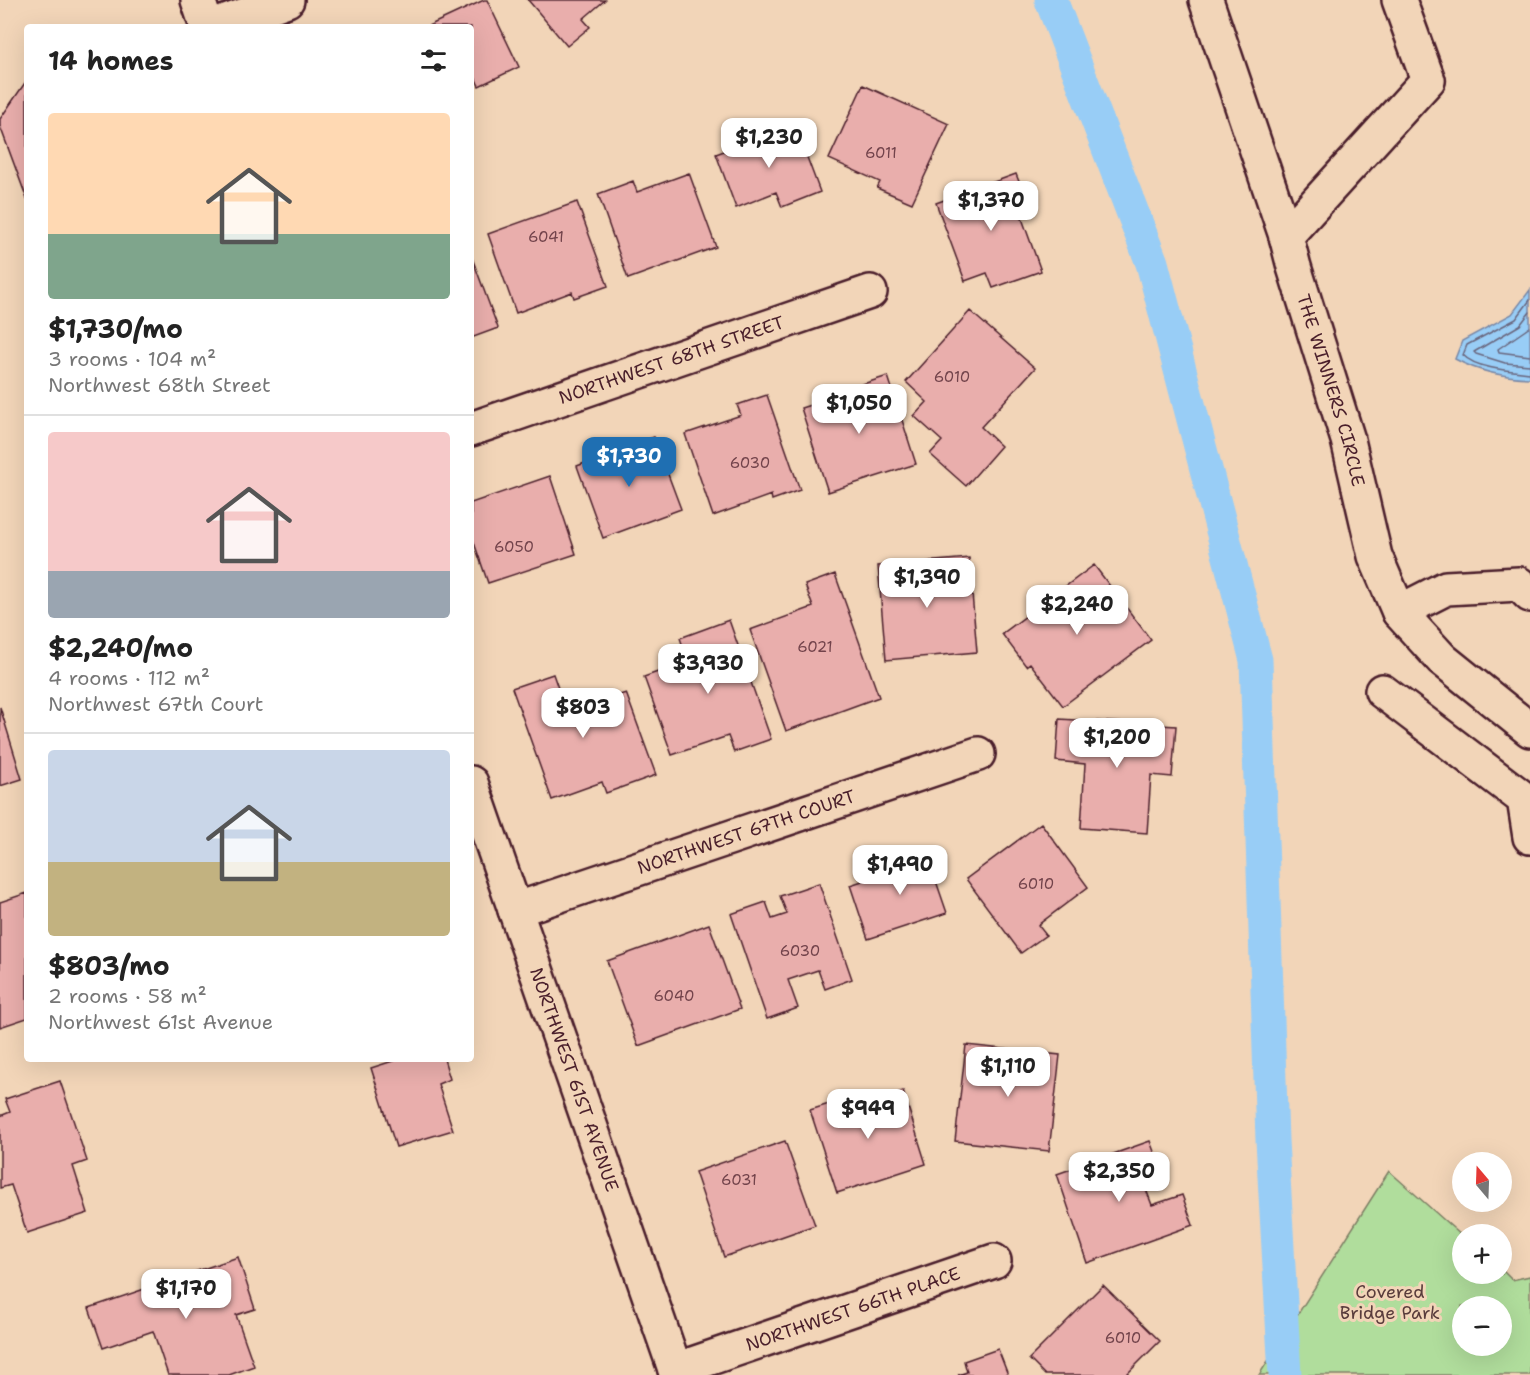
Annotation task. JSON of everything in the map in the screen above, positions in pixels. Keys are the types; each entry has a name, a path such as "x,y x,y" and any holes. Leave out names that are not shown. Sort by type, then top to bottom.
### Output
{"street":[{"path":"198,0 206,24"},
{"path":"220,24 287,0"},
{"name":"THE WINNERS CIRCLE","path":"1206,0 1286,236 1348,440 1375,556 1399,612 1442,658 1530,730"},
{"path":"1286,236 1428,80 1399,0"},
{"name":"NORTHWEST 68TH STREET","path":"474,428 870,292"},
{"path":"1399,612 1446,588 1520,584 1530,595"},
{"path":"1382,691 1524,799 1530,837"},
{"name":"NORTHWEST 67TH COURT","path":"515,910 978,754"},
{"name":"NORTHWEST 61ST AVENUE","path":"474,792 676,1373"},
{"name":"NORTHWEST 66TH PLACE","path":"676,1373 994,1261"}],"green space":[{"name":"Covered Bridge Park","path":"1389,1171 1452,1227 1452,1284 1512,1284 1512,1280 1530,1276 1530,1375 1259,1375"}],"water":[{"path":"1530,290 1530,378 1491,373 1455,359 1462,341 1512,314"}],"building":[{"path":"487,0 519,67 479,86 474,75 474,24 432,24"},
{"path":"528,0 605,0 583,19 590,27 567,46"},
{"path":"24,84 24,191 0,126 0,119"},
{"path":"863,85 949,124 912,203 877,188 880,182 829,159"},
{"path":"795,125 820,192 782,207 776,192 736,208 716,154"},
{"path":"689,173 716,247 628,279 598,194 633,181 637,192"},
{"path":"1016,174 1029,207 1019,210 1041,271 993,288 987,273 965,281 936,203"},
{"path":"577,202 608,286 574,298 572,292 516,313 488,234"},
{"path":"474,263 498,328 474,337"},
{"path":"970,311 1035,368 981,427 1001,446 966,486 930,454 942,441 914,416 927,402 906,382"},
{"path":"888,376 916,464 828,492 801,408 851,392 850,388"},
{"path":"767,395 800,490 772,500 771,495 713,516 685,434 741,415 737,405"},
{"path":"654,437 681,509 603,538 577,466"},
{"path":"550,476 576,554 488,583 474,543 474,502"},
{"path":"969,558 977,652 886,660 878,566"},
{"path":"1094,565 1151,640 1063,706 1030,663 1026,666 1002,634"},
{"path":"835,574 879,697 786,731 750,630 813,607 805,585"},
{"path":"729,620 771,739 734,752 728,736 672,755 644,677 688,661 680,638"},
{"path":"553,674 564,705 596,693 599,702 626,693 656,775 606,793 602,782 552,800 512,688"},
{"path":"0,707 22,779 0,786"},
{"path":"1059,719 1176,726 1172,777 1151,775 1147,833 1081,828 1085,764 1056,761"},
{"path":"1041,823 1088,887 1038,925 1046,935 1021,953 966,879"},
{"path":"924,846 947,913 868,939 850,885 899,869 895,855"},
{"path":"819,883 852,979 825,989 818,970 788,980 798,1008 767,1019 731,914 766,902 772,919 787,914 780,896"},
{"path":"24,894 24,1019 0,1027 0,902"},
{"path":"709,924 740,1009 638,1046 607,961"},
{"path":"966,1045 1060,1055 1049,1151 955,1141"},
{"path":"390,1062 445,1062 450,1079 438,1084 453,1130 396,1147 371,1068"},
{"path":"60,1081 87,1161 73,1166 88,1213 27,1233 11,1185 0,1188 0,1116 10,1112 5,1099"},
{"path":"903,1091 926,1164 837,1193 810,1110 845,1099 848,1109"},
{"path":"785,1141 815,1225 724,1257 695,1172"},
{"path":"1150,1141 1161,1170 1141,1176 1152,1205 1182,1195 1193,1225 1087,1263 1057,1174"},
{"path":"238,1257 255,1309 236,1315 254,1366 229,1375 168,1375 153,1331 103,1348 89,1308"},
{"path":"1103,1285 1160,1341 1126,1375 1045,1375 1029,1359"},
{"path":"998,1349 1008,1375 958,1375 967,1372 964,1361"}],"waterway":[{"path":"1051,0 1152,263 1256,660 1272,1140 1285,1375"}]}
